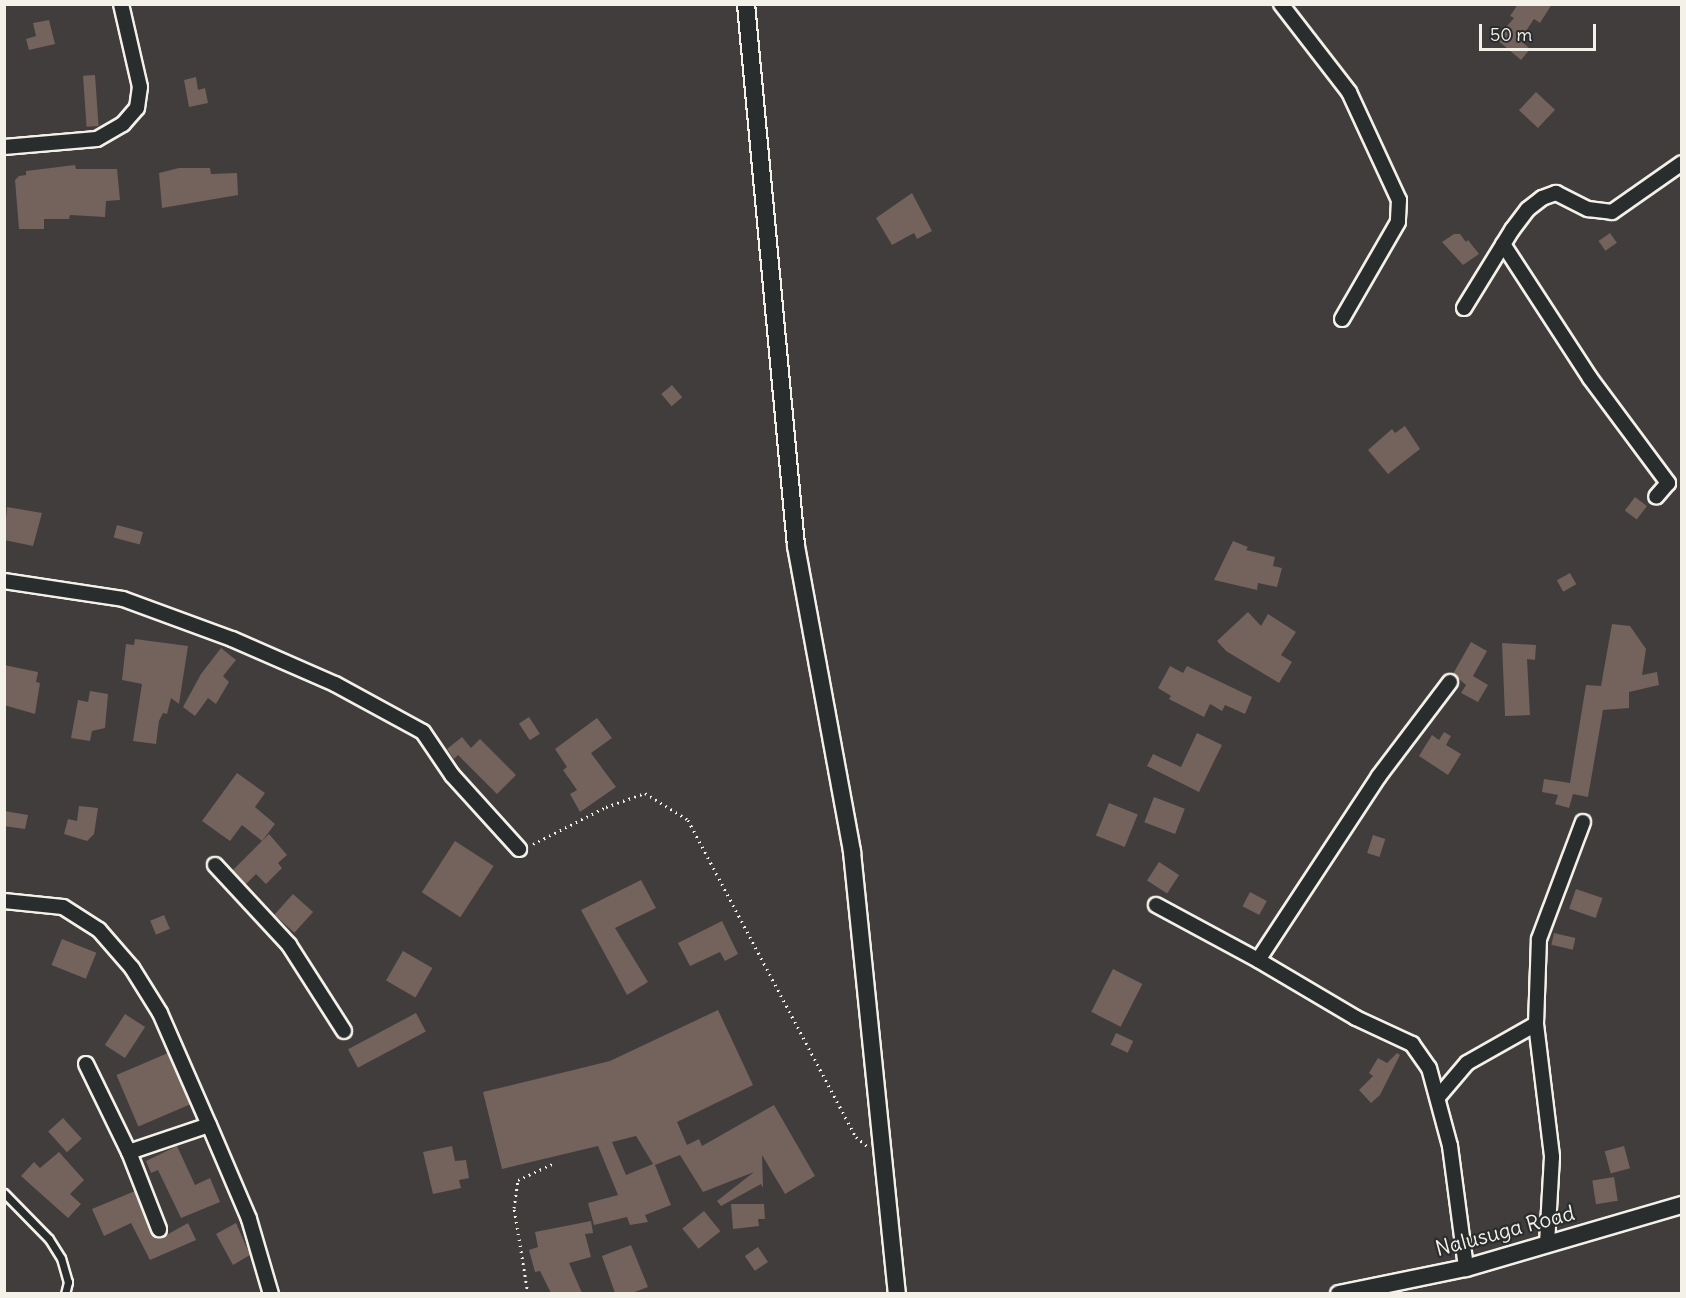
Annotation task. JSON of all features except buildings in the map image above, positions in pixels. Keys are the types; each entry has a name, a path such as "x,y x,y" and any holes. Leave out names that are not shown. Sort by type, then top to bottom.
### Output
{"street":[{"path":"4,147 98,139 123,124 137,108 140,87 122,4"},
{"path":"746,4 796,546 852,852 897,1293"},
{"path":"1281,4 1349,92 1400,200 1398,222 1342,319"},
{"path":"1464,308 1503,244 1528,209 1542,198 1556,193 1598,213 1612,212 1682,163"},
{"path":"1503,244 1590,378 1668,483 1656,497"},
{"path":"4,581 123,599 232,639 335,684 423,732 466,791 519,849"},
{"path":"1258,960 1367,794 1450,682"},
{"path":"1547,1245 1552,1156 1536,1023 1539,939 1583,822"},
{"path":"215,865 289,945 344,1031"},
{"path":"4,901 63,907 99,930 132,968 160,1013 209,1125 249,1219 271,1293"},
{"path":"1156,905 1258,960 1356,1018 1412,1044 1429,1068 1439,1096 1450,1146 1466,1268"},
{"path":"1439,1096 1467,1063 1536,1023"},
{"path":"86,1064 129,1152 159,1230"},
{"path":"129,1152 209,1125"},
{"name":"Nalusuga Road","path":"1339,1293 1466,1268 1682,1205"}],"lane":[{"path":"4,1193 50,1239 61,1258 68,1282 65,1293"}],"path":[{"path":"519,849 645,793 688,820 856,1137 885,1161"},
{"path":"528,1293 514,1208 518,1180 553,1164"}]}
